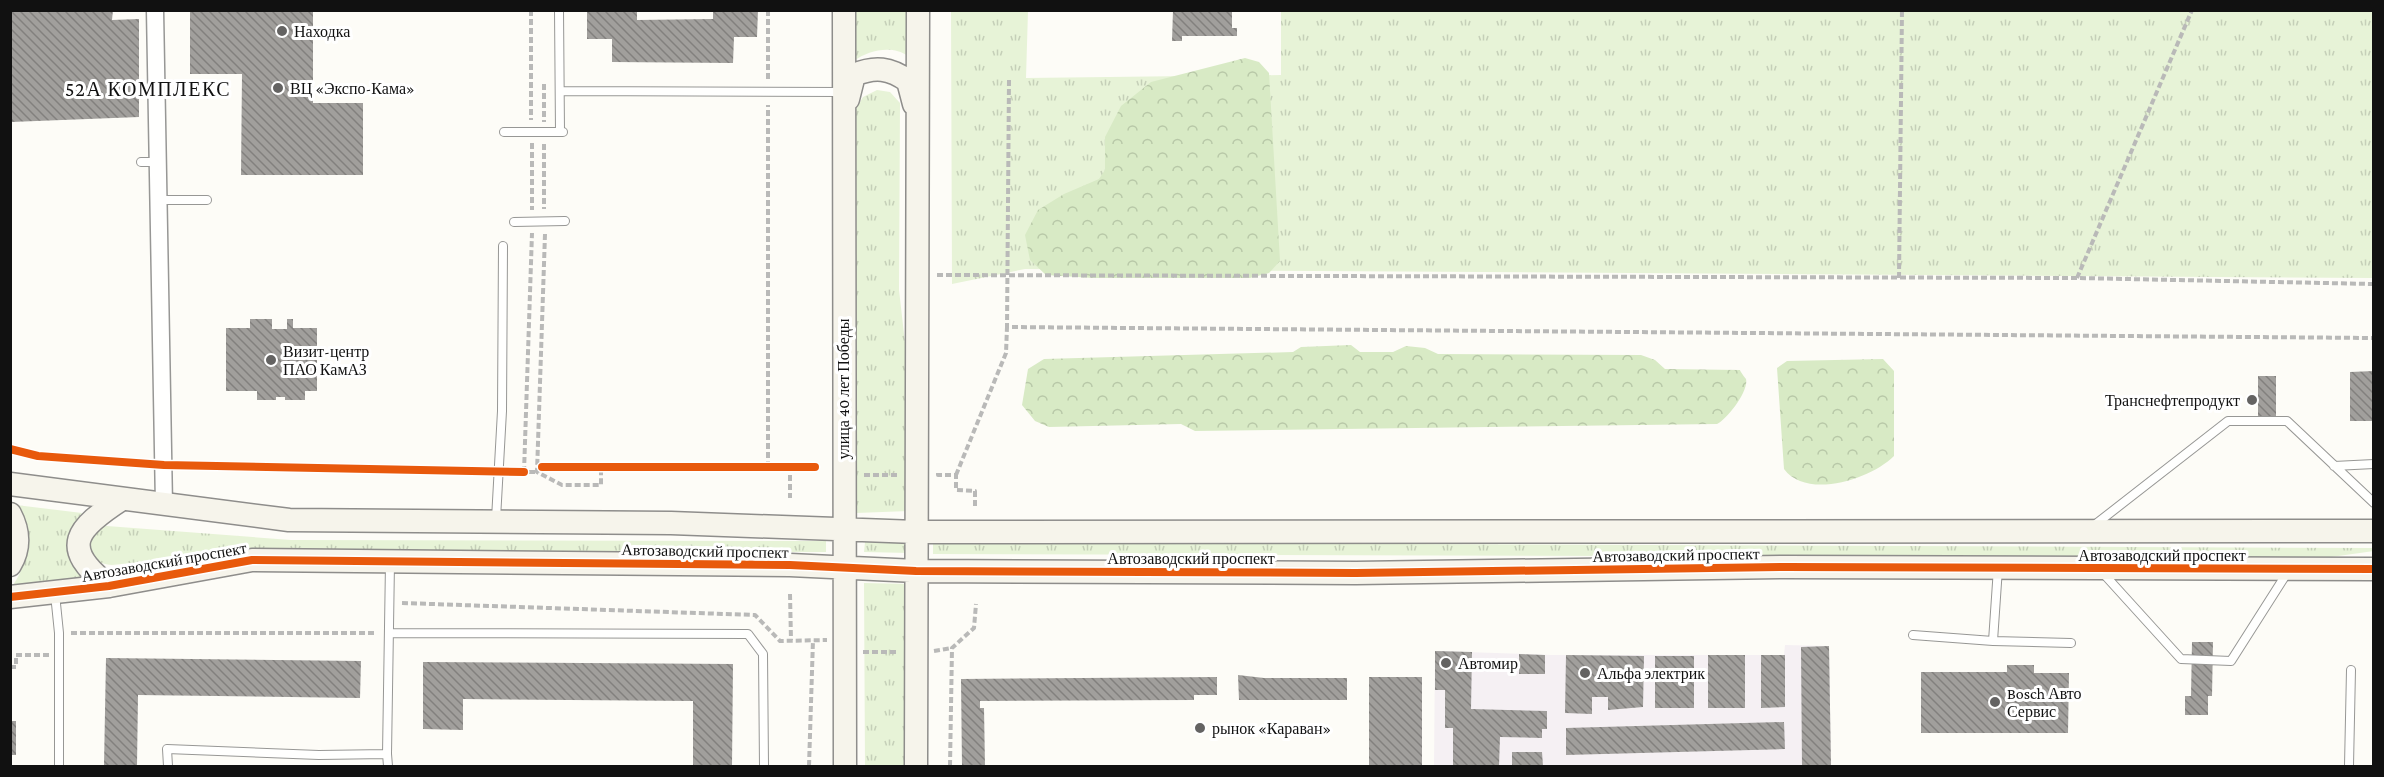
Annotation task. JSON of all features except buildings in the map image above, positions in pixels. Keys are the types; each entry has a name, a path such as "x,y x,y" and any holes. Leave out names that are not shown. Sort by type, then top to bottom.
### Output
{"street":[{"path":"155,10 149,162 157,200 164,505"},
{"name":"улица 40 лет Победы","path":"844,10 845,766"},
{"path":"916,766 918,10"},
{"path":"843,118 854,75 866,70 881,68 896,72 908,81 918,117"},
{"name":"Автозаводский проспект","path":"10,484 289,520 496,520 916,532 2084,533 2373,531"},
{"path":"109,586 83,562 79,552 79,541 82,530 92,519 122,499"},
{"path":"10,514 17,528 16,554 10,565"},
{"path":"2053,567 2065,557 2069,547 2064,539 2054,533"},
{"name":"Автозаводский проспект","path":"10,597 109,586 252,560 390,560 916,571 1356,573 1785,567 2053,567 2100,570 2373,569"}],"lane":[{"path":"504,132 562,132 559,10"},
{"path":"560,91 843,92"},
{"path":"157,200 207,200"},
{"path":"514,222 565,221"},
{"path":"496,520 496,472 502,411 503,246"},
{"path":"2084,533 2228,421 2287,421 2373,503"},
{"path":"2334,466 2373,464"},
{"path":"388,766 390,560"},
{"path":"1993,641 1998,567"},
{"path":"2100,570 2181,659 2231,661 2289,570"},
{"path":"55,593 58,633 59,766"},
{"path":"389,633 748,634 763,654 764,766"},
{"path":"1913,635 1993,641 2071,643"},
{"path":"2349,766 2351,670"},
{"path":"168,766 167,748 319,755 387,754"}],"path":[{"path":"524,472 532,222 531,10"},
{"path":"768,10 768,467"},
{"path":"1899,278 1902,10"},
{"path":"2077,278 2193,10"},
{"path":"537,472 544,222 544,77"},
{"path":"975,508 975,491 956,490 956,475 1006,354 1009,80"},
{"path":"934,275 2077,278 2373,284"},
{"path":"1007,327 2373,338"},
{"path":"10,449 38,456 164,465 537,472 562,485 601,485 601,467"},
{"path":"790,466 790,498"},
{"path":"537,472 542,467 815,467"},
{"path":"861,475 900,476"},
{"path":"938,476 956,475"},
{"path":"790,594 791,640"},
{"path":"390,603 755,615 780,641 828,640"},
{"path":"928,652 952,648 974,628 976,604"},
{"path":"58,633 389,633"},
{"path":"809,766 813,640"},
{"path":"950,766 952,648"},
{"path":"853,652 896,652"},
{"path":"10,667 16,667 16,655 58,655"}],"shaded area":[{"path":"1785,645 1829,646 1831,766 1434,766 1435,651 1552,655 1784,655"}],"green space":[{"path":"853,11 909,11 908,56 895,51 881,50 854,61"},
{"path":"951,11 1028,11 1026,78 1281,75 1281,11 2373,11 2373,278 1025,269 952,284"},
{"path":"1245,58 1259,62 1269,73 1280,261 1269,273 1250,278 1093,278 1046,275 1030,260 1025,235 1038,210 1064,194 1099,179 1105,170 1105,137 1121,106 1151,82"},
{"path":"877,90 890,92 900,103 899,290 907,360 909,511 856,513 853,114 863,97"},
{"path":"1351,345 1360,352 1393,352 1406,346 1425,348 1438,354 1641,355 1655,360 1665,369 1740,370 1746,379 1746,384 1736,404 1717,424 1195,431 1181,424 1049,427 1035,421 1022,405 1028,369 1044,359 1293,352 1301,347"},
{"path":"1883,359 1894,371 1894,456 1870,472 1839,483 1823,485 1794,478 1784,469 1777,368 1787,361"},
{"path":"16,505 82,513 72,529 69,545 73,561 82,577 13,585 19,575 24,556 23,536"},
{"path":"100,527 291,540 826,541 826,552 236,552 112,565 96,559 89,541"},
{"path":"865,542 910,542 910,553 864,552"},
{"path":"933,542 2373,548 2374,551 2324,558 933,554"},
{"path":"864,583 909,584 906,766 865,766"}],"cycle path":[{"path":"10,449 38,456 164,465 524,472"},
{"path":"542,467 815,467"},
{"path":"10,597 109,586 252,560 790,565 916,571 1356,573 1785,567 2374,569"}],"place":[{"name":"Находка","path":"282,31"},
{"name":"ВЦ «Экспо-Кама»","path":"278,88"},
{"name":"Визит-центр ПАО КамАЗ","path":"271,360"},
{"name":"Транснефтепродукт","path":"2252,400"},
{"name":"Автомир","path":"1446,663"},
{"name":"Альфа электрик","path":"1585,673"},
{"name":"Bosch Авто Сервис","path":"1995,702"},
{"name":"рынок «Караван»","path":"1200,728"}],"district":[{"name":"52А КОМПЛЕКС","path":"148,89"}]}
